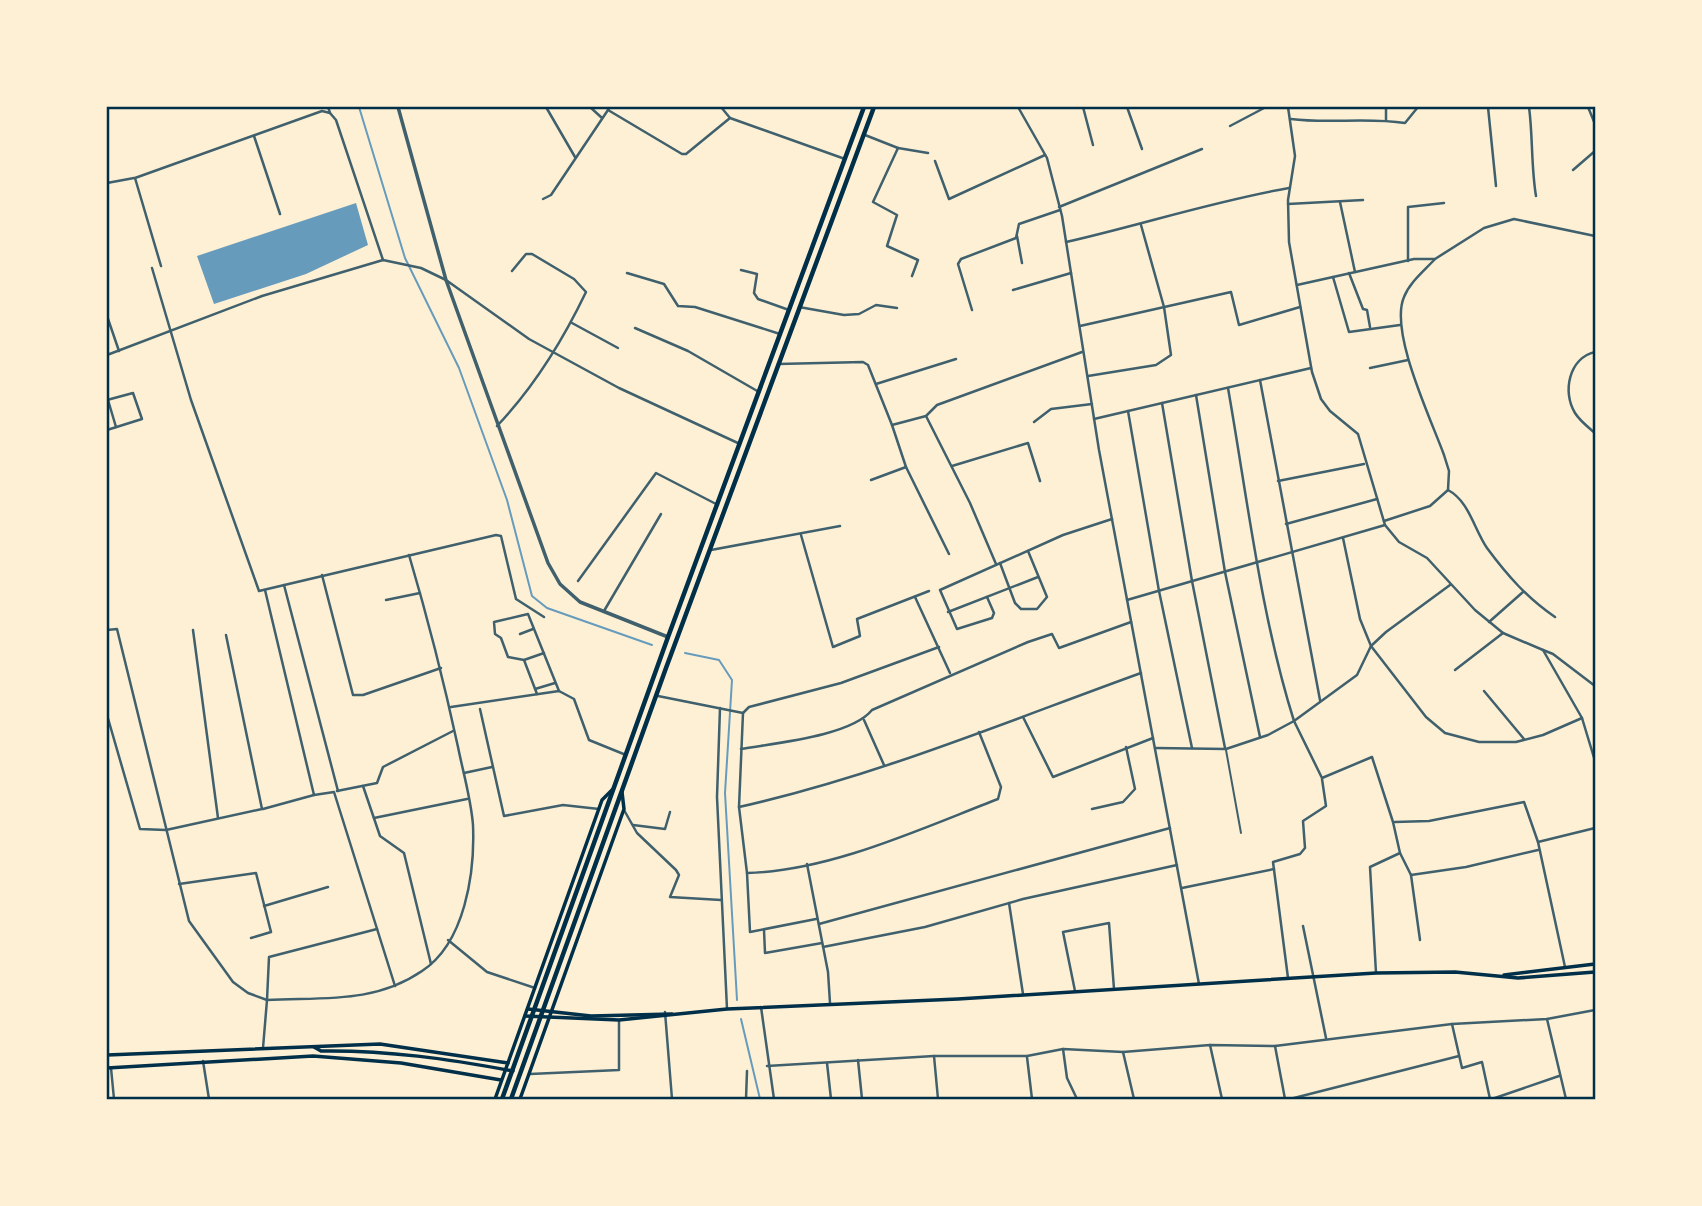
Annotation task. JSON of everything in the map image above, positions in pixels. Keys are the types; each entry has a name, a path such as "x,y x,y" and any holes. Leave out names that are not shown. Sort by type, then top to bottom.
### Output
{"main road":[{"path":"502,1099 668,637 864,107"},
{"path":"615,787 602,800 496,1097 512,1099 656,696 874,107"},
{"path":"520,1099 624,809 622,790"},
{"path":"528,1009 591,1016 672,1014 1376,973 1502,975 1595,964"},
{"path":"1502,975 1518,978 1595,972"},
{"path":"525,1016 619,1020 666,1014"},
{"path":"107,1055 380,1044 508,1063"},
{"path":"313,1046 321,1051 377,1050 420,1055 513,1071"},
{"path":"313,1056 321,1051"},
{"path":"109,1067 313,1056 401,1063 501,1080"}],"street":[{"path":"328,107 336,120 383,260"},
{"path":"398,107 446,279 548,563 560,584 580,602 668,637"},
{"path":"546,107 575,157"},
{"path":"590,107 602,118"},
{"path":"721,107 730,118 845,159"},
{"path":"1018,107 1045,155 1060,208 1094,419 1199,985"},
{"path":"1083,107 1093,145"},
{"path":"1127,107 1142,149"},
{"path":"1230,126 1266,107"},
{"path":"1288,107 1295,156 1289,188 1289,242 1311,368 1321,399 1330,411 1358,434 1384,523 1399,542 1427,558 1441,571 1450,585 1503,633 1553,654 1595,685"},
{"path":"1386,120 1387,107"},
{"path":"1291,119 1386,120 1405,123 1418,107"},
{"path":"1488,107 1496,186"},
{"path":"1529,107 1534,140 1531,165 1536,195"},
{"path":"1588,107 1595,124"},
{"path":"542,199 551,195 609,108 684,154 730,118"},
{"path":"107,183 135,178 322,111 330,113"},
{"path":"254,135 279,214"},
{"path":"863,135 898,148 928,153"},
{"path":"898,148 873,202 897,215 887,247 918,260 912,276"},
{"path":"1022,263 1017,236 1019,224 1202,149"},
{"path":"1573,170 1595,150"},
{"path":"935,161 949,199 1045,155"},
{"path":"135,178 161,266"},
{"path":"1066,242 1141,225 1245,195 1289,188"},
{"path":"1288,204 1363,200"},
{"path":"1340,201 1355,272"},
{"path":"1408,261 1408,207 1444,203"},
{"path":"1127,600 1343,538 1430,506 1444,497 1448,490 1444,455 1408,360 1400,325 1403,299 1412,284 1435,259 1483,228 1514,219 1595,236"},
{"path":"1087,376 1166,361 1171,355 1164,307 1141,225"},
{"path":"972,310 958,264 961,259 1017,236"},
{"path":"497,426 532,386 572,323 586,292 583,286 531,254 526,254 519,260 512,271"},
{"path":"1297,285 1408,261 1435,259"},
{"path":"107,355 262,296 383,260 421,268 446,279 552,351 620,388 740,444"},
{"path":"152,268 191,400 259,591 501,536 516,599 544,617"},
{"path":"741,270 757,274 754,293 758,299 789,310"},
{"path":"627,273 664,284 678,306 695,307 780,334"},
{"path":"1013,290 1071,273"},
{"path":"1349,273 1363,309 1367,310 1370,328"},
{"path":"1333,277 1349,332 1400,325"},
{"path":"1079,326 1231,292 1239,325 1300,307"},
{"path":"799,307 844,315 859,314 876,305 897,308"},
{"path":"107,316 119,351"},
{"path":"572,323 618,348"},
{"path":"635,328 688,351 759,392"},
{"path":"892,425 926,416 937,405 1083,352"},
{"path":"1595,352 1578,362 1568,387 1574,411 1595,433"},
{"path":"876,384 956,359"},
{"path":"1370,368 1408,360"},
{"path":"778,364 863,362 876,384 906,467 949,554"},
{"path":"1094,419 1311,368"},
{"path":"1260,380 1320,701"},
{"path":"1228,387 1284,690 1294,721 1322,778 1326,806 1303,821 1305,848 1300,854 1273,862 1288,978"},
{"path":"107,430 117,427 142,419 133,393 108,400 117,427"},
{"path":"1196,395 1225,572 1261,737"},
{"path":"1162,403 1192,582 1241,832"},
{"path":"1034,422 1051,409 1092,404"},
{"path":"1128,411 1159,591 1192,749"},
{"path":"926,416 1021,609 1037,609 1046,597 1027,550"},
{"path":"952,466 1028,443 1040,481"},
{"path":"1278,481 1365,464"},
{"path":"872,480 906,467"},
{"path":"578,581 656,472 718,505"},
{"path":"1448,490 1461,500 1485,545 1523,592 1555,617"},
{"path":"1286,524 1377,499"},
{"path":"604,611 661,514"},
{"path":"986,597 994,613 992,618 957,629 940,590 1027,550 1112,519"},
{"path":"711,550 840,526"},
{"path":"801,535 833,647 860,636 857,619 929,590"},
{"path":"1343,538 1360,619 1371,646 1426,717 1445,733 1479,741 1524,739 1582,718"},
{"path":"107,630 117,629 189,921 233,982 248,993 267,1000 328,1000 368,995 395,986 431,964 448,940 464,904 472,863 473,824 450,707 410,555"},
{"path":"322,575 353,695 363,695 440,668"},
{"path":"948,612 1038,577"},
{"path":"284,585 336,791 395,986"},
{"path":"1155,748 1226,749 1261,737 1294,721 1357,675 1371,646 1450,585"},
{"path":"265,590 314,795"},
{"path":"1489,622 1523,592"},
{"path":"386,600 420,593"},
{"path":"915,597 951,675"},
{"path":"544,653 524,660 508,657 492,625 525,613 534,629 544,653 556,682 559,691"},
{"path":"740,750 815,736 864,720 872,710 1052,634 1059,648 1131,622"},
{"path":"520,634 534,629"},
{"path":"193,630 218,818"},
{"path":"1455,670 1503,633"},
{"path":"226,635 262,809"},
{"path":"818,918 750,932 747,873 739,807 743,713 749,707 841,683 939,647"},
{"path":"1542,650 1582,718 1594,750 1595,761"},
{"path":"524,660 537,694"},
{"path":"739,807 795,794 884,766 1141,673"},
{"path":"535,689 556,682"},
{"path":"450,707 559,691 574,699 590,740 626,755"},
{"path":"1484,691 1524,739"},
{"path":"656,696 743,713"},
{"path":"720,708 717,797 727,1009"},
{"path":"480,709 504,816 563,805 599,809"},
{"path":"107,715 140,829 166,830 377,783 383,767 454,731"},
{"path":"1022,716 1053,777 1153,738"},
{"path":"864,720 884,766"},
{"path":"747,873 776,872 881,844 998,799 1001,787 979,732"},
{"path":"1092,809 1123,802 1135,789 1126,747"},
{"path":"1322,778 1372,757 1400,853 1410,874 1420,940"},
{"path":"463,773 492,767"},
{"path":"363,786 380,836 404,853 431,964"},
{"path":"374,818 468,799"},
{"path":"1393,822 1429,821 1524,802 1538,842 1565,967"},
{"path":"624,809 633,825 679,875 670,897 721,900"},
{"path":"633,825 665,830 670,812"},
{"path":"819,924 1170,828"},
{"path":"1538,842 1595,828"},
{"path":"1410,874 1538,850"},
{"path":"1376,973 1370,867 1400,853"},
{"path":"807,864 823,945 830,1003"},
{"path":"764,930 765,953 823,945 925,927 1009,903 1177,865"},
{"path":"1182,888 1274,869"},
{"path":"180,884 256,873 271,932 251,938"},
{"path":"264,906 328,887"},
{"path":"1009,903 1023,994"},
{"path":"1074,991 1063,932 1109,923 1114,989"},
{"path":"1303,926 1326,1038"},
{"path":"263,1048 269,957 377,929"},
{"path":"448,940 487,972 535,988"},
{"path":"761,1007 774,1099"},
{"path":"768,1066 934,1056 1027,1056 1063,1049 1124,1052 1210,1045 1275,1046 1452,1024 1548,1019 1595,1010"},
{"path":"666,1014 672,1099"},
{"path":"1548,1019 1566,1099"},
{"path":"530,1074 619,1070 619,1020"},
{"path":"1452,1024 1462,1069 1482,1062 1491,1099 1559,1076"},
{"path":"1210,1045 1222,1099"},
{"path":"1275,1046 1285,1099"},
{"path":"1063,1049 1067,1078 1077,1099"},
{"path":"1124,1052 1134,1099"},
{"path":"934,1056 938,1099"},
{"path":"1027,1056 1032,1099"},
{"path":"1290,1099 1459,1056"},
{"path":"858,1060 862,1099"},
{"path":"203,1061 209,1099"},
{"path":"827,1063 831,1099"},
{"path":"109,1067 114,1099"},
{"path":"746,1099 747,1071"}],"water":[{"path":"356,203 368,245 306,274 214,304 197,256"}],"waterway":[{"path":"359,107 405,258 459,368 507,500 532,596 547,608 652,645"},
{"path":"685,653 719,660 732,680 725,793 737,1000"},
{"path":"741,1019 760,1099"}]}
